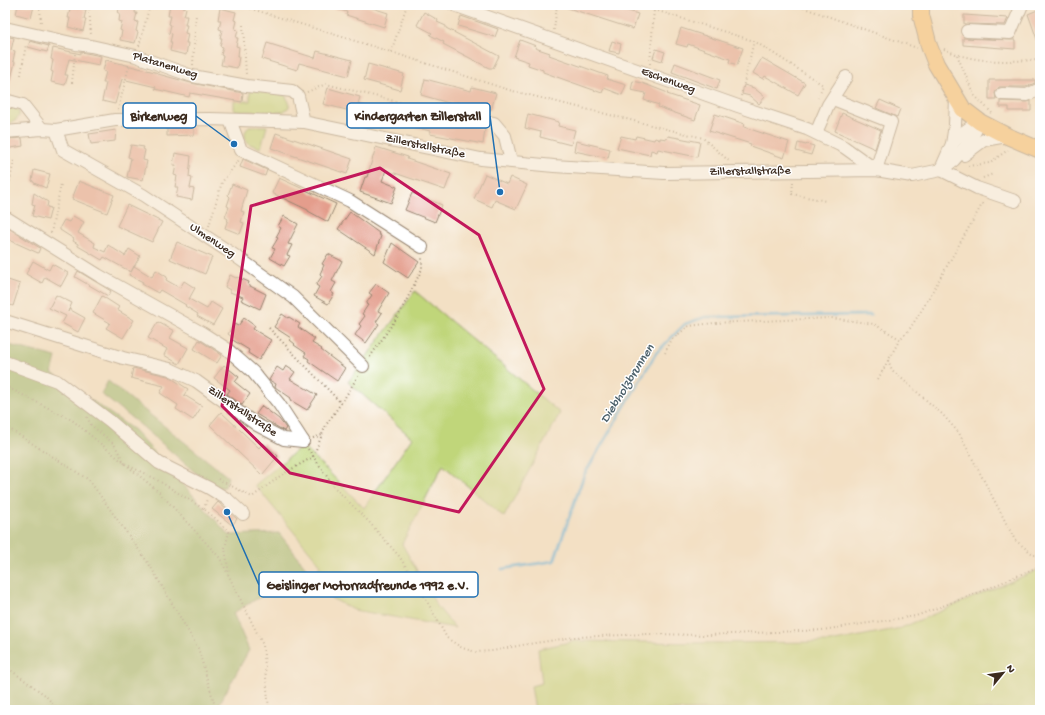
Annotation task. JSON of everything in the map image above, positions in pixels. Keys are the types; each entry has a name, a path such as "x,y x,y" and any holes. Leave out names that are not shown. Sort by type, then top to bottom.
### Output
{"main road":[{"path":"921,5 921,15 929,46 936,64 963,109 1008,143 1040,150"}],"street":[{"path":"967,31 1010,33 1022,5"},
{"name":"Eschenweg","path":"457,6 553,42 807,129 844,147 876,170"},
{"name":"Platanenweg","path":"5,28 136,56 192,76 247,86 292,90 298,96"},
{"path":"816,133 828,105 846,77"},
{"path":"1002,94 1027,95 1040,89"},
{"path":"298,96 304,122"},
{"path":"952,144 956,125 956,98"},
{"path":"832,99 891,122 876,170"},
{"path":"5,100 23,105 42,129"},
{"path":"438,112 494,123 505,136 510,161"},
{"name":"Zillerstallstraße","path":"5,132 42,129 56,130 115,120 210,119 304,122 481,159 554,166 664,173 876,170 912,176 941,170 958,164 984,140 1008,143"},
{"path":"230,120 241,150 350,201 422,247"},
{"path":"980,122 958,135 952,144 941,170 977,188 1016,201"},
{"name":"Zillerstallstraße","path":"958,164 980,122"},
{"name":"Ulmenweg","path":"56,130 63,150 143,195 293,297 363,366"},
{"name":"Zillerstallstraße","path":"5,216 98,275 202,333 227,349 253,372 279,404 303,441"},
{"name":"Zillerstallstraße","path":"5,321 123,358 170,369 196,382 257,425 284,440 303,441"},
{"path":"5,362 57,381 110,421 159,463 209,488 227,499 243,514"}],"path":[{"path":"40,5 42,37"},
{"path":"90,5 91,46"},
{"path":"239,5 509,90 703,138 742,172"},
{"path":"391,52 407,5"},
{"path":"553,42 557,5"},
{"path":"639,5 754,41 823,85 818,99"},
{"path":"796,5 920,49 929,46"},
{"path":"649,75 654,10"},
{"path":"192,76 196,14"},
{"path":"243,25 247,86"},
{"path":"21,75 28,33"},
{"path":"738,106 754,41"},
{"path":"72,84 76,44"},
{"path":"995,116 974,95 957,55 987,61 1040,60"},
{"path":"298,96 326,84 438,112"},
{"path":"958,164 989,163 1008,143"},
{"path":"206,237 222,182 245,152"},
{"path":"5,205 14,160"},
{"path":"794,171 792,194 826,201"},
{"path":"983,179 994,174"},
{"path":"49,244 61,184"},
{"path":"878,378 900,340 909,330 923,308 989,192"},
{"path":"218,479 252,497 283,474 313,457 326,425 363,366 400,313 422,269 422,247"},
{"path":"665,353 672,339 689,326 714,323 831,318 874,324 900,340"},
{"path":"269,328 341,403"},
{"path":"888,360 892,370 922,398 942,414 959,433 1015,540 1034,555 1040,555"},
{"path":"5,386 72,420 159,492 220,558 263,645 270,710"},
{"path":"84,412 91,425 114,444 126,465 154,478 204,510 215,518 229,532 225,548 230,577"},
{"path":"5,426 89,480 149,564 198,648 215,710"},
{"path":"303,441 335,488 369,522 399,556 419,587 447,638 462,648 476,652 493,651 575,637 648,634 709,635 830,629 916,616 980,592 1040,566"},
{"path":"204,510 208,494"},
{"path":"5,666 45,695 58,710"}],"highlighted area":[{"path":"380,168 479,235 544,389 459,512 290,473 222,406 251,206"}],"green space":[{"path":"250,89 285,95 289,102 289,107 283,112 234,111 234,101 250,101"},
{"path":"5,102 19,110 19,116 15,121 5,124"},
{"path":"249,126 267,126 261,148 249,144 245,138 245,132"},
{"path":"415,291 560,413 504,517 443,465 402,544 437,606 455,628 354,610 314,589 320,564 255,485 302,446 364,508 412,438 348,382"},
{"path":"5,344 56,357 52,373 134,430 229,535 279,533 307,569 233,613 249,650 216,710 5,710"},
{"path":"108,381 228,477 225,487 213,488 143,427 101,394"},
{"path":"1040,569 1040,710 535,710 531,686 542,683 538,649 574,641 706,643 830,642 901,628"}],"building":[{"path":"18,5 34,6 31,18 16,14"},
{"path":"71,5 84,5 83,9 86,10 84,19 86,19 83,31 68,27 70,18 68,18"},
{"path":"120,5 136,5 135,13 137,13 135,21 138,22 136,31 138,32 135,43 120,40 122,22 119,21 120,13 118,13"},
{"path":"170,5 183,5 183,7 186,8 184,16 187,16 185,33 188,34 186,43 188,43 186,55 170,51 172,34 169,33 171,25 169,24 171,16 168,16"},
{"path":"330,5 363,5 388,13 384,27 346,15 347,12 329,7"},
{"path":"565,5 609,5 638,14 633,29 565,7"},
{"path":"220,8 236,12 234,20 237,21 235,29 238,30 236,38 238,38 236,46 239,47 237,68 221,65 223,47 220,46 222,38 220,38 222,30 219,29 221,20 218,20"},
{"path":"1040,9 1040,45 1039,45 1028,14"},
{"path":"424,12 438,20 437,22 446,26 446,28 499,56 493,68 489,68 443,44 444,42 430,35 432,33 417,25"},
{"path":"964,15 1008,18 1005,25 964,24"},
{"path":"461,16 498,29 495,37 458,26"},
{"path":"681,28 743,48 737,65 729,62 730,59 688,44 687,47 676,44"},
{"path":"5,36 14,38 11,50 15,51 13,61 15,62 8,92 5,92"},
{"path":"963,38 1015,40 1015,49 963,45"},
{"path":"520,40 536,46 535,48 550,53 549,55 608,76 607,79 626,85 622,95 604,88 602,93 543,72 543,70 528,65 529,62 514,57"},
{"path":"30,41 49,46 47,52 28,47"},
{"path":"612,41 621,44 619,53 609,51"},
{"path":"267,43 315,58 317,51 352,60 348,76 299,63 297,70 262,59"},
{"path":"53,48 81,54 81,52 101,56 99,65 69,59 65,75 68,75 65,85 51,82 53,72 51,71 53,60 51,59"},
{"path":"656,49 665,52 662,61 653,58"},
{"path":"762,58 805,83 798,95 765,76 763,79 753,73"},
{"path":"106,60 159,73 158,74 191,83 243,93 242,102 190,93 189,97 122,79 115,104 102,101 106,83 103,83 106,72 103,71"},
{"path":"675,63 720,80 717,89 672,72"},
{"path":"368,64 404,74 400,90 364,80"},
{"path":"425,79 471,91 472,87 496,93 491,110 457,102 456,105 421,95"},
{"path":"989,80 1035,80 1035,83 1026,87 999,87 995,93 996,99 989,99"},
{"path":"633,81 700,105 695,120 658,107 659,105 644,100 646,93 631,90"},
{"path":"744,85 754,88 765,97 759,104 750,96 742,94"},
{"path":"328,88 360,97 358,104 381,111 379,121 362,116 362,114 323,104"},
{"path":"880,100 900,109 897,117 876,108"},
{"path":"1000,101 1031,101 1031,111 1009,111 1009,107 1000,107"},
{"path":"388,104 436,118 485,129 483,144 430,134 430,131 384,119"},
{"path":"842,113 881,130 875,149 835,131"},
{"path":"528,114 559,122 558,126 575,130 571,145 540,137 541,132 525,128"},
{"path":"715,114 745,124 744,127 789,142 784,158 750,146 751,144 709,131"},
{"path":"167,127 194,127 194,135 167,136"},
{"path":"116,130 115,141 91,144 89,134"},
{"path":"276,133 352,159 347,174 271,148"},
{"path":"621,136 635,139 636,136 660,140 660,138 667,139 668,136 700,142 697,157 658,149 657,152 651,150 650,155 617,148"},
{"path":"22,138 23,146 5,149 5,139"},
{"path":"576,141 610,149 608,158 574,151"},
{"path":"798,143 814,146 811,155 796,151"},
{"path":"131,145 144,147 143,149 145,150 143,160 147,161 143,180 127,177 131,158 128,157"},
{"path":"376,147 408,157 407,159 451,174 445,190 386,170 382,181 397,187 391,203 360,192 365,177 367,177"},
{"path":"175,153 191,156 189,177 192,178 190,188 194,189 192,200 176,197 178,187 175,187 177,176 174,175 176,165 173,165"},
{"path":"243,159 267,170 265,176 240,167"},
{"path":"34,170 50,174 46,188 32,181"},
{"path":"485,174 507,184 510,177 527,185 516,209 495,200 492,207 474,199"},
{"path":"279,178 336,204 328,222 308,210 272,193"},
{"path":"79,181 114,195 107,213 72,199"},
{"path":"232,184 247,190 241,211 244,212 241,222 244,223 240,234 225,228 228,219 225,217 229,207 227,206 230,197 228,195"},
{"path":"34,193 48,202 47,207 51,208 48,220 32,216 35,205 32,204"},
{"path":"412,193 442,205 435,222 405,210"},
{"path":"127,205 162,222 152,242 117,226"},
{"path":"350,212 381,236 375,254 338,229"},
{"path":"73,216 84,222 78,233 95,243 94,247 105,252 108,245 125,256 129,249 140,256 134,266 152,277 156,270 167,277 166,280 180,288 184,281 195,288 189,299 207,309 211,302 222,309 213,325 197,316 198,314 185,306 186,305 160,290 158,293 142,284 143,282 129,275 131,272 104,257 102,260 78,246 78,244 73,241 74,239 60,230 64,220 69,222"},
{"path":"284,216 298,224 288,244 292,245 287,255 290,256 284,266 270,258 275,249 272,248 278,238 276,237 281,228 278,226"},
{"path":"5,226 40,248 38,253 5,238"},
{"path":"177,242 212,257 205,274 170,259"},
{"path":"392,243 419,262 408,278 384,262"},
{"path":"328,254 342,261 332,281 336,283 331,292 334,294 328,304 314,296 319,287 316,285 322,276 320,274 324,265 322,264"},
{"path":"33,261 49,270 52,264 68,273 61,286 45,277 42,283 26,274"},
{"path":"78,271 111,291 108,296 75,277"},
{"path":"230,275 249,282 248,285 266,294 260,309 241,300 243,297 230,292 230,290 225,287"},
{"path":"5,279 20,284 13,306 5,303"},
{"path":"376,284 389,293 378,311 382,313 376,322 379,324 366,343 355,335 361,326 359,324 365,316 362,314 368,305 366,304 372,295 369,293"},
{"path":"56,295 72,303 69,309 85,318 78,332 62,323 66,316 49,308"},
{"path":"102,296 119,307 117,310 134,320 123,338 106,328 110,323 93,313"},
{"path":"282,314 300,324 298,327 315,339 312,343 322,349 321,350 345,368 337,381 308,361 309,359 304,356 306,353 294,345 295,344 290,340 291,338 274,327"},
{"path":"244,318 255,326 253,329 271,340 259,360 248,353 249,350 231,339 232,337 228,334 234,324 238,326"},
{"path":"158,322 174,331 170,338 188,348 179,364 164,355 167,349 148,338"},
{"path":"199,340 222,355 217,363 194,349"},
{"path":"224,365 239,377 235,382 250,394 242,405 227,394 230,390 214,378"},
{"path":"286,366 295,372 290,379 317,395 307,410 290,400 291,398 275,387 276,384 269,380 277,367 283,371"},
{"path":"133,368 168,376 188,389 184,395 202,406 193,420 176,409 178,405 160,393 164,386 131,378"},
{"path":"262,406 279,419 286,428 284,431 256,414"},
{"path":"221,412 259,448 263,443 278,456 262,475 210,425"},
{"path":"218,502 237,519 232,525 212,509"}],"waterway":[{"name":"Diebholzbrunnen","path":"502,569 554,561 584,475 656,353 685,324 705,317 871,315"}],"place":[{"name":"Birkenweg","path":"234,144"},
{"name":"Kindergarten Zillerstall","path":"500,192"},
{"name":"Geislinger Motorradfreunde 1992 e.V.","path":"227,512"}]}
